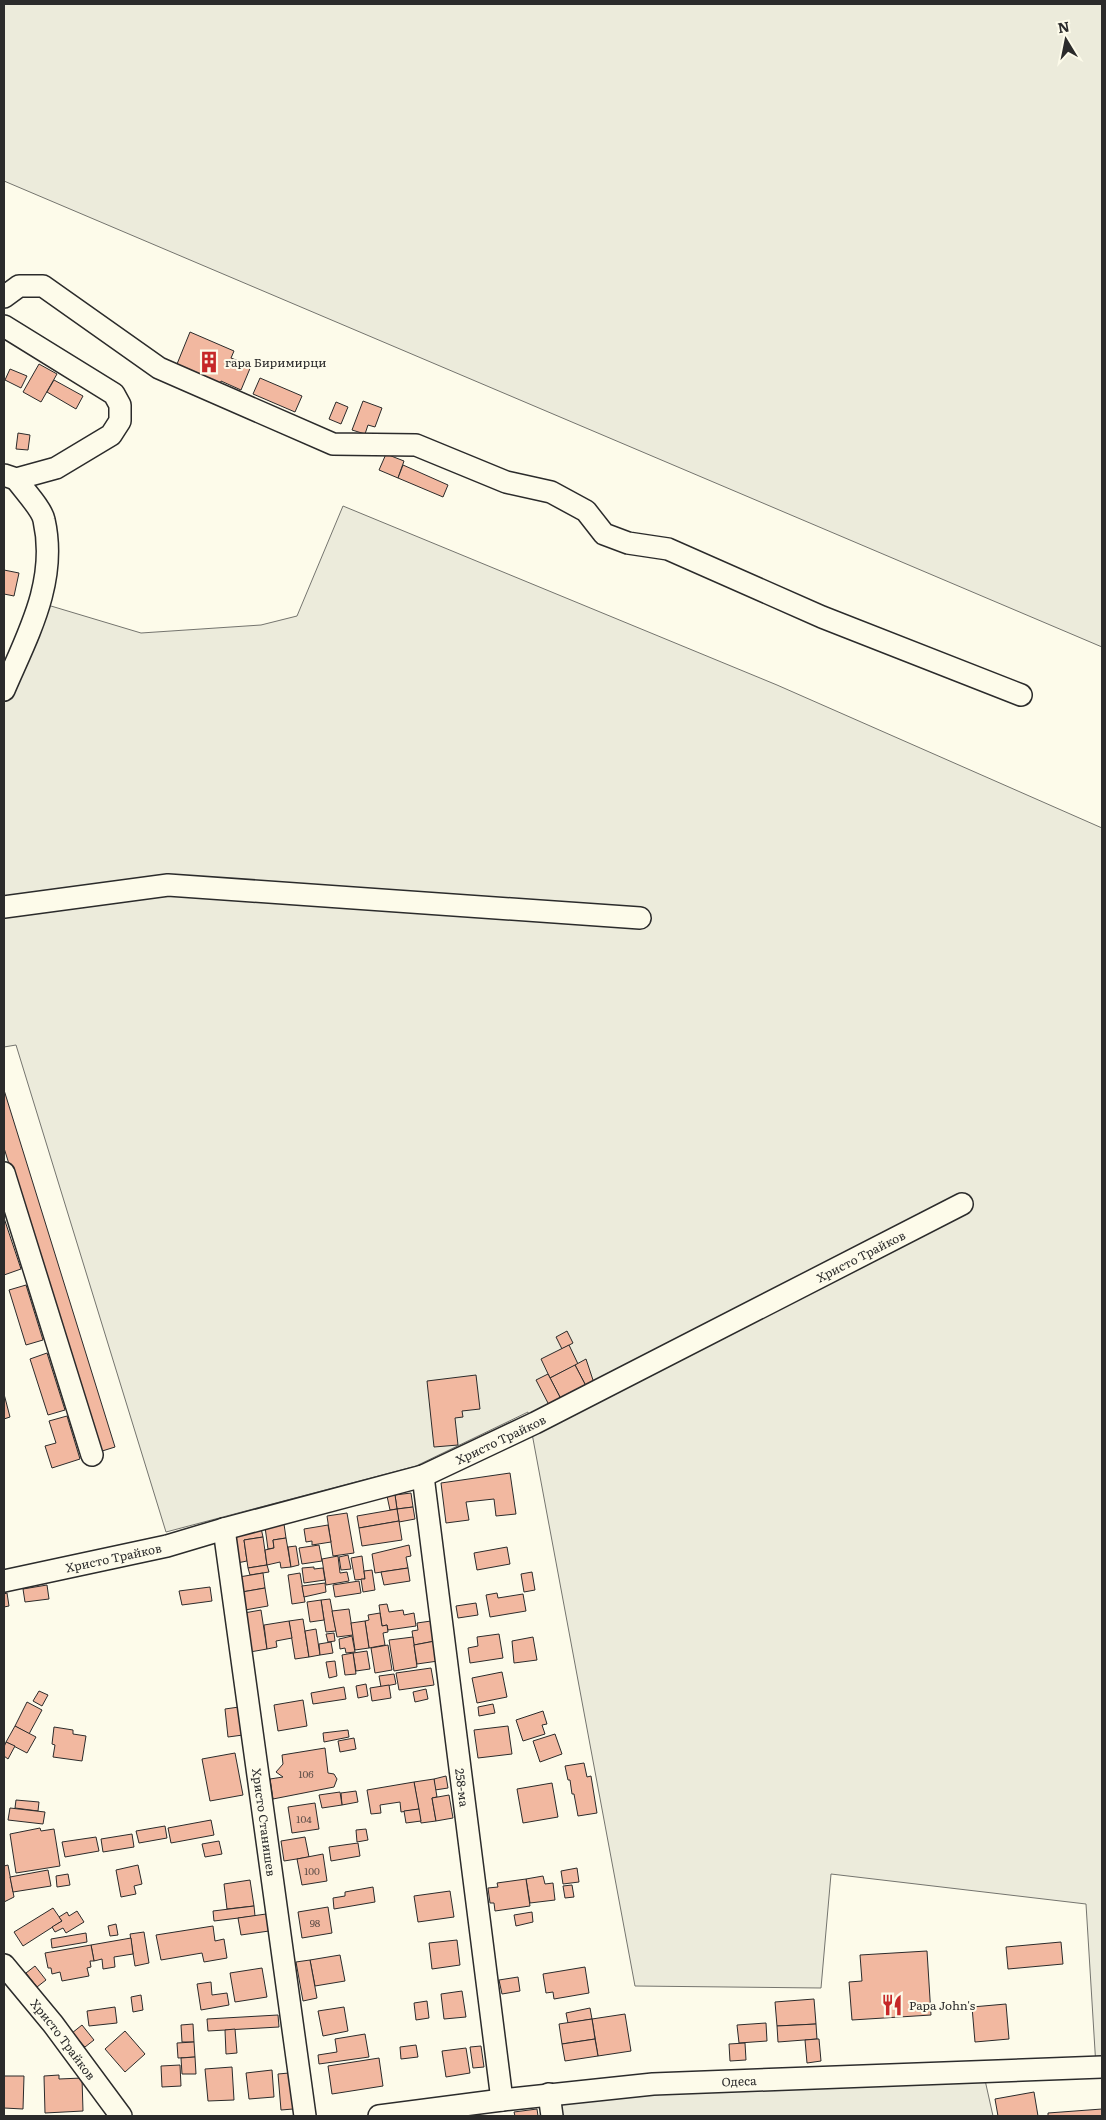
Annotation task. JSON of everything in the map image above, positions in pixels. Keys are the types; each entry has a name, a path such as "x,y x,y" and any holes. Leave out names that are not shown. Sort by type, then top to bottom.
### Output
{"street":[{"path":"4,297 20,286 43,286 159,368 333,444 416,445 506,482 550,492 586,510 604,534 628,543 668,550 822,617 1021,695"},
{"path":"4,326 114,394 120,405 120,421 111,435 56,468 10,477 44,519 48,566 41,603 4,690"},
{"path":"4,907 168,885 640,918"},
{"path":"4,1173 92,1455"},
{"name":"Христо Трайков","path":"4,1581 168,1546 224,1529 423,1476 535,1423 962,1204"},
{"name":"258-ма","path":"423,1476 502,2100"},
{"name":"Христо Станишев","path":"224,1529 304,2116"},
{"name":"Христо Трайков","path":"4,1965 53,2024 121,2116"},
{"name":"Одеса","path":"379,2116 549,2094 652,2084 1102,2066"},
{"path":"549,2094 552,2116"}],"shaded area":[{"path":"4,4 1102,4 1102,647 4,181"},
{"path":"343,506 777,685 1102,828 1102,2067 1096,2067 1086,1904 831,1874 821,1988 635,1986 528,1412 416,1466 166,1532 16,1045 4,1047 4,690 41,603 141,633 261,625 297,616"},
{"path":"983,2071 993,2116 552,2116 549,2094"}],"building":[{"name":"гара Биримирци","path":"190,332 234,351 231,358 251,366 241,390 221,381 219,387 175,369"},
{"path":"39,364 57,374 41,402 23,392"},
{"path":"10,369 27,376 21,388 5,380"},
{"path":"260,378 302,396 295,412 253,394"},
{"path":"54,380 83,396 76,409 47,392"},
{"path":"363,401 382,408 375,427 368,425 365,434 352,430"},
{"path":"336,402 348,407 341,424 329,419"},
{"path":"18,433 30,435 28,450 16,449"},
{"path":"386,454 404,461 398,478 379,470"},
{"path":"403,465 448,485 443,497 398,478"},
{"path":"4,570 19,573 14,596 4,594"},
{"path":"4,1090 115,1447 99,1452 4,1148"},
{"path":"4,1218 21,1269 4,1275"},
{"path":"26,1285 43,1340 26,1345 9,1290"},
{"path":"567,1331 573,1343 562,1349 556,1337"},
{"path":"569,1345 578,1364 550,1378 541,1359"},
{"path":"47,1353 65,1410 48,1415 30,1359"},
{"path":"586,1359 594,1383 586,1386 575,1365"},
{"path":"575,1365 586,1386 561,1399 550,1378"},
{"path":"548,1374 561,1399 549,1405 536,1380"},
{"path":"476,1375 480,1409 462,1411 463,1417 455,1418 458,1445 434,1447 427,1381"},
{"path":"4,1394 10,1417 4,1419"},
{"path":"67,1416 80,1459 52,1468 45,1446 56,1443 49,1421"},
{"path":"510,1473 516,1514 496,1516 494,1499 466,1502 469,1520 446,1523 441,1483"},
{"path":"411,1493 413,1507 397,1509 395,1495"},
{"path":"395,1495 397,1509 390,1510 387,1496"},
{"path":"413,1507 415,1519 399,1522 397,1509"},
{"path":"397,1509 399,1521 359,1528 357,1516"},
{"path":"347,1513 354,1553 333,1556 327,1516"},
{"path":"399,1521 402,1540 362,1546 359,1528"},
{"path":"284,1524 286,1538 273,1540 274,1548 268,1549 265,1527"},
{"path":"328,1525 331,1542 312,1545 312,1541 306,1542 304,1529"},
{"path":"261,1528 263,1537 244,1540 247,1561 237,1563 233,1532"},
{"path":"263,1537 267,1565 248,1568 244,1540"},
{"path":"286,1538 291,1567 281,1568 280,1562 267,1565 265,1550 274,1548 273,1540"},
{"path":"319,1545 322,1561 302,1564 299,1548"},
{"path":"409,1545 411,1556 406,1557 408,1568 375,1573 372,1554"},
{"path":"296,1546 299,1565 291,1567 288,1547"},
{"path":"507,1547 510,1564 477,1570 474,1553"},
{"path":"348,1555 351,1569 341,1570 339,1557"},
{"path":"338,1556 340,1573 347,1572 349,1581 326,1585 322,1559"},
{"path":"362,1556 365,1579 355,1580 351,1558"},
{"path":"267,1565 269,1572 250,1575 248,1568"},
{"path":"314,1567 314,1569 323,1568 325,1580 304,1583 302,1568"},
{"path":"408,1568 410,1581 384,1585 381,1572"},
{"path":"372,1570 375,1590 363,1592 361,1579 365,1579 364,1571"},
{"path":"532,1572 535,1590 524,1592 521,1574"},
{"path":"263,1573 265,1588 242,1592 239,1577"},
{"path":"300,1573 305,1602 292,1604 288,1575"},
{"path":"359,1581 361,1593 335,1597 333,1585"},
{"path":"325,1583 326,1592 304,1597 302,1586"},
{"path":"47,1585 49,1599 25,1602 23,1589"},
{"path":"210,1587 212,1601 182,1605 179,1591"},
{"path":"265,1588 268,1606 245,1610 242,1592"},
{"path":"7,1593 9,1606 4,1607 4,1594"},
{"path":"497,1593 498,1598 523,1594 526,1611 490,1617 486,1595"},
{"path":"330,1599 336,1631 326,1632 321,1600"},
{"path":"321,1600 324,1620 310,1622 307,1602"},
{"path":"476,1603 478,1615 458,1618 456,1606"},
{"path":"387,1604 389,1612 403,1610 404,1615 414,1613 416,1626 388,1630 387,1625 382,1626 379,1605"},
{"path":"349,1609 353,1635 337,1637 332,1611"},
{"path":"261,1610 267,1649 250,1652 244,1613"},
{"path":"380,1613 382,1626 387,1625 388,1632 383,1633 385,1645 369,1648 365,1621 369,1620 368,1615"},
{"path":"303,1619 309,1657 295,1659 289,1621"},
{"path":"289,1621 292,1638 276,1641 277,1647 267,1649 264,1625"},
{"path":"365,1621 369,1648 355,1650 351,1623"},
{"path":"431,1621 435,1641 414,1645 412,1631 418,1630 417,1623"},
{"path":"316,1629 320,1655 309,1657 305,1631"},
{"path":"334,1633 335,1641 328,1642 326,1634"},
{"path":"499,1634 503,1658 470,1663 468,1648 478,1646 477,1637"},
{"path":"352,1636 355,1652 346,1653 345,1648 340,1649 339,1639"},
{"path":"413,1637 417,1667 394,1671 389,1640"},
{"path":"533,1637 537,1660 514,1663 512,1641"},
{"path":"435,1641 438,1661 417,1664 414,1645"},
{"path":"331,1642 333,1653 320,1655 319,1644"},
{"path":"388,1645 392,1670 375,1673 371,1648"},
{"path":"367,1651 370,1669 356,1671 353,1653"},
{"path":"353,1653 356,1674 345,1675 342,1655"},
{"path":"335,1661 337,1676 329,1678 326,1662"},
{"path":"431,1668 434,1685 399,1690 396,1673"},
{"path":"502,1672 507,1697 477,1703 472,1678"},
{"path":"394,1674 396,1684 381,1687 379,1676"},
{"path":"366,1684 368,1696 358,1698 356,1686"},
{"path":"389,1685 391,1698 372,1701 370,1688"},
{"path":"344,1687 346,1699 313,1704 311,1693"},
{"path":"426,1689 428,1699 415,1702 413,1692"},
{"path":"39,1691 48,1695 42,1706 33,1701"},
{"path":"303,1700 307,1726 278,1731 274,1705"},
{"path":"27,1702 42,1710 29,1734 15,1726"},
{"path":"493,1704 495,1713 479,1716 478,1707"},
{"path":"239,1707 243,1735 228,1737 225,1709"},
{"path":"543,1711 547,1724 542,1725 545,1734 523,1741 516,1720"},
{"path":"15,1726 36,1737 27,1753 6,1742"},
{"path":"508,1726 512,1754 478,1758 474,1730"},
{"path":"54,1727 73,1730 73,1734 86,1736 82,1761 53,1757 55,1745 52,1744"},
{"path":"348,1730 349,1737 324,1742 323,1733"},
{"path":"555,1734 562,1754 540,1762 533,1741"},
{"path":"354,1738 356,1749 340,1752 338,1741"},
{"path":"6,1742 15,1746 8,1759 4,1756"},
{"path":"325,1748 328,1773 334,1774 337,1779 334,1787 273,1799 270,1779 283,1777 276,1772 283,1764 282,1755"},
{"path":"235,1753 243,1795 210,1801 202,1759"},
{"path":"584,1763 587,1777 591,1776 597,1813 578,1816 574,1794 572,1794 565,1766"},
{"path":"446,1776 448,1788 435,1790 434,1779"},
{"path":"434,1779 437,1797 432,1798 436,1821 421,1823 414,1782"},
{"path":"414,1782 419,1809 401,1812 400,1802 380,1805 381,1813 371,1814 367,1790"},
{"path":"552,1783 558,1817 523,1823 517,1789"},
{"path":"356,1791 358,1802 342,1805 341,1793"},
{"path":"340,1792 342,1805 322,1808 319,1795"},
{"path":"449,1795 453,1818 436,1821 432,1798"},
{"path":"16,1800 39,1802 38,1811 15,1808"},
{"path":"315,1803 319,1829 292,1833 288,1807"},
{"path":"10,1808 45,1812 43,1824 8,1820"},
{"path":"419,1809 421,1821 406,1823 404,1811"},
{"path":"211,1820 214,1835 171,1843 168,1828"},
{"path":"165,1826 167,1838 139,1843 136,1831"},
{"path":"40,1828 41,1831 54,1829 60,1866 16,1873 10,1834"},
{"path":"366,1829 368,1840 357,1842 356,1830"},
{"path":"132,1834 134,1847 103,1852 101,1839"},
{"path":"96,1837 99,1851 65,1857 62,1842"},
{"path":"305,1837 309,1857 284,1861 281,1841"},
{"path":"219,1841 222,1854 205,1857 202,1844"},
{"path":"358,1843 360,1856 331,1861 329,1847"},
{"path":"323,1854 327,1881 302,1885 297,1859"},
{"path":"8,1865 14,1897 4,1902 4,1866"},
{"path":"138,1865 142,1884 134,1886 136,1894 121,1897 116,1870"},
{"path":"577,1868 579,1882 563,1884 561,1871"},
{"path":"48,1870 51,1886 13,1892 10,1877"},
{"path":"68,1874 70,1885 57,1887 56,1876"},
{"path":"543,1876 545,1884 553,1883 555,1900 530,1903 526,1879"},
{"path":"526,1879 530,1906 495,1911 494,1903 490,1903 488,1888 498,1887 497,1883"},
{"path":"250,1880 254,1906 227,1909 224,1884"},
{"path":"572,1885 574,1897 565,1898 563,1886"},
{"path":"373,1887 375,1902 334,1909 333,1898 345,1896 345,1892"},
{"path":"450,1891 454,1917 418,1922 414,1896"},
{"path":"254,1906 255,1916 214,1921 213,1911"},
{"path":"328,1907 332,1933 302,1938 298,1912"},
{"path":"53,1908 62,1921 23,1946 14,1932"},
{"path":"77,1911 84,1922 66,1933 63,1928 55,1932 52,1927 62,1921 59,1917 67,1912 69,1916"},
{"path":"532,1912 533,1922 516,1926 514,1915"},
{"path":"266,1914 269,1931 241,1935 238,1918"},
{"path":"116,1924 118,1935 110,1936 108,1926"},
{"path":"213,1926 215,1941 224,1939 227,1958 204,1962 202,1953 161,1960 156,1935"},
{"path":"144,1932 149,1963 135,1966 130,1934"},
{"path":"86,1933 87,1942 52,1948 51,1939"},
{"path":"131,1938 133,1954 114,1957 115,1967 103,1969 102,1959 94,1961 91,1945"},
{"path":"457,1940 460,1965 432,1969 429,1943"},
{"path":"1061,1942 1063,1964 1008,1969 1006,1947"},
{"path":"91,1945 94,1961 90,1961 91,1967 87,1968 89,1976 62,1981 60,1972 52,1974 51,1968 48,1968 45,1953"},
{"path":"927,1951 931,2015 852,2020 849,1982 862,1981 860,1955"},
{"path":"340,1955 345,1981 315,1986 310,1960"},
{"path":"310,1960 317,1998 303,2001 296,1962"},
{"path":"35,1966 46,1980 37,1987 26,1973"},
{"path":"585,1967 589,1993 554,1999 553,1992 546,1993 543,1974"},
{"path":"262,1968 267,1997 235,2002 230,1973"},
{"path":"518,1977 520,1991 502,1994 499,1980"},
{"path":"211,1982 212,1995 227,1993 229,2005 201,2010 197,1984"},
{"path":"462,1991 466,2017 444,2019 441,1994"},
{"path":"141,1995 143,2010 133,2012 131,1997"},
{"path":"814,1999 816,2024 777,2026 775,2002"},
{"path":"427,2001 429,2018 416,2020 414,2003"},
{"path":"1006,2004 1009,2039 975,2042 972,2007"},
{"path":"115,2007 117,2023 89,2026 87,2011"},
{"path":"344,2007 348,2031 323,2036 318,2011"},
{"path":"590,2008 592,2019 568,2023 566,2013"},
{"path":"625,2014 631,2051 598,2056 592,2019"},
{"path":"278,2015 279,2027 208,2031 207,2019"},
{"path":"592,2019 595,2039 562,2044 559,2024"},
{"path":"766,2023 767,2041 739,2043 737,2025"},
{"path":"193,2024 194,2042 182,2042 181,2025"},
{"path":"816,2024 817,2039 778,2042 777,2026"},
{"path":"82,2025 94,2040 85,2047 72,2033"},
{"path":"235,2029 237,2053 226,2054 225,2030"},
{"path":"125,2031 145,2054 125,2072 105,2049"},
{"path":"365,2034 369,2057 319,2064 318,2055 337,2052 335,2039"},
{"path":"595,2039 598,2056 565,2061 562,2044"},
{"path":"819,2039 821,2061 807,2063 805,2040"},
{"path":"194,2042 195,2057 178,2058 177,2043"},
{"path":"745,2043 746,2060 730,2061 729,2044"},
{"path":"416,2045 418,2057 401,2059 400,2047"},
{"path":"481,2046 484,2067 473,2068 470,2047"},
{"path":"466,2048 470,2073 446,2077 442,2051"},
{"path":"195,2057 196,2074 182,2074 181,2058"},
{"path":"379,2058 383,2086 332,2094 328,2066"},
{"path":"180,2065 181,2086 162,2087 161,2066"},
{"path":"232,2067 234,2100 208,2101 205,2069"},
{"path":"272,2070 274,2097 249,2099 246,2073"},
{"path":"289,2073 293,2109 281,2110 278,2074"},
{"path":"59,2075 59,2079 82,2078 83,2111 45,2113 44,2076"},
{"path":"4,2076 24,2076 23,2109 4,2108"},
{"path":"1034,2092 1038,2116 998,2116 995,2099"},
{"path":"537,2109 538,2116 515,2116 514,2112"},
{"path":"1102,2109 1102,2116 1048,2116 1048,2113"}],"place":[{"name":"гара Биримирци","path":"209,362"},
{"name":"Papa John's","path":"892,2005"}]}
